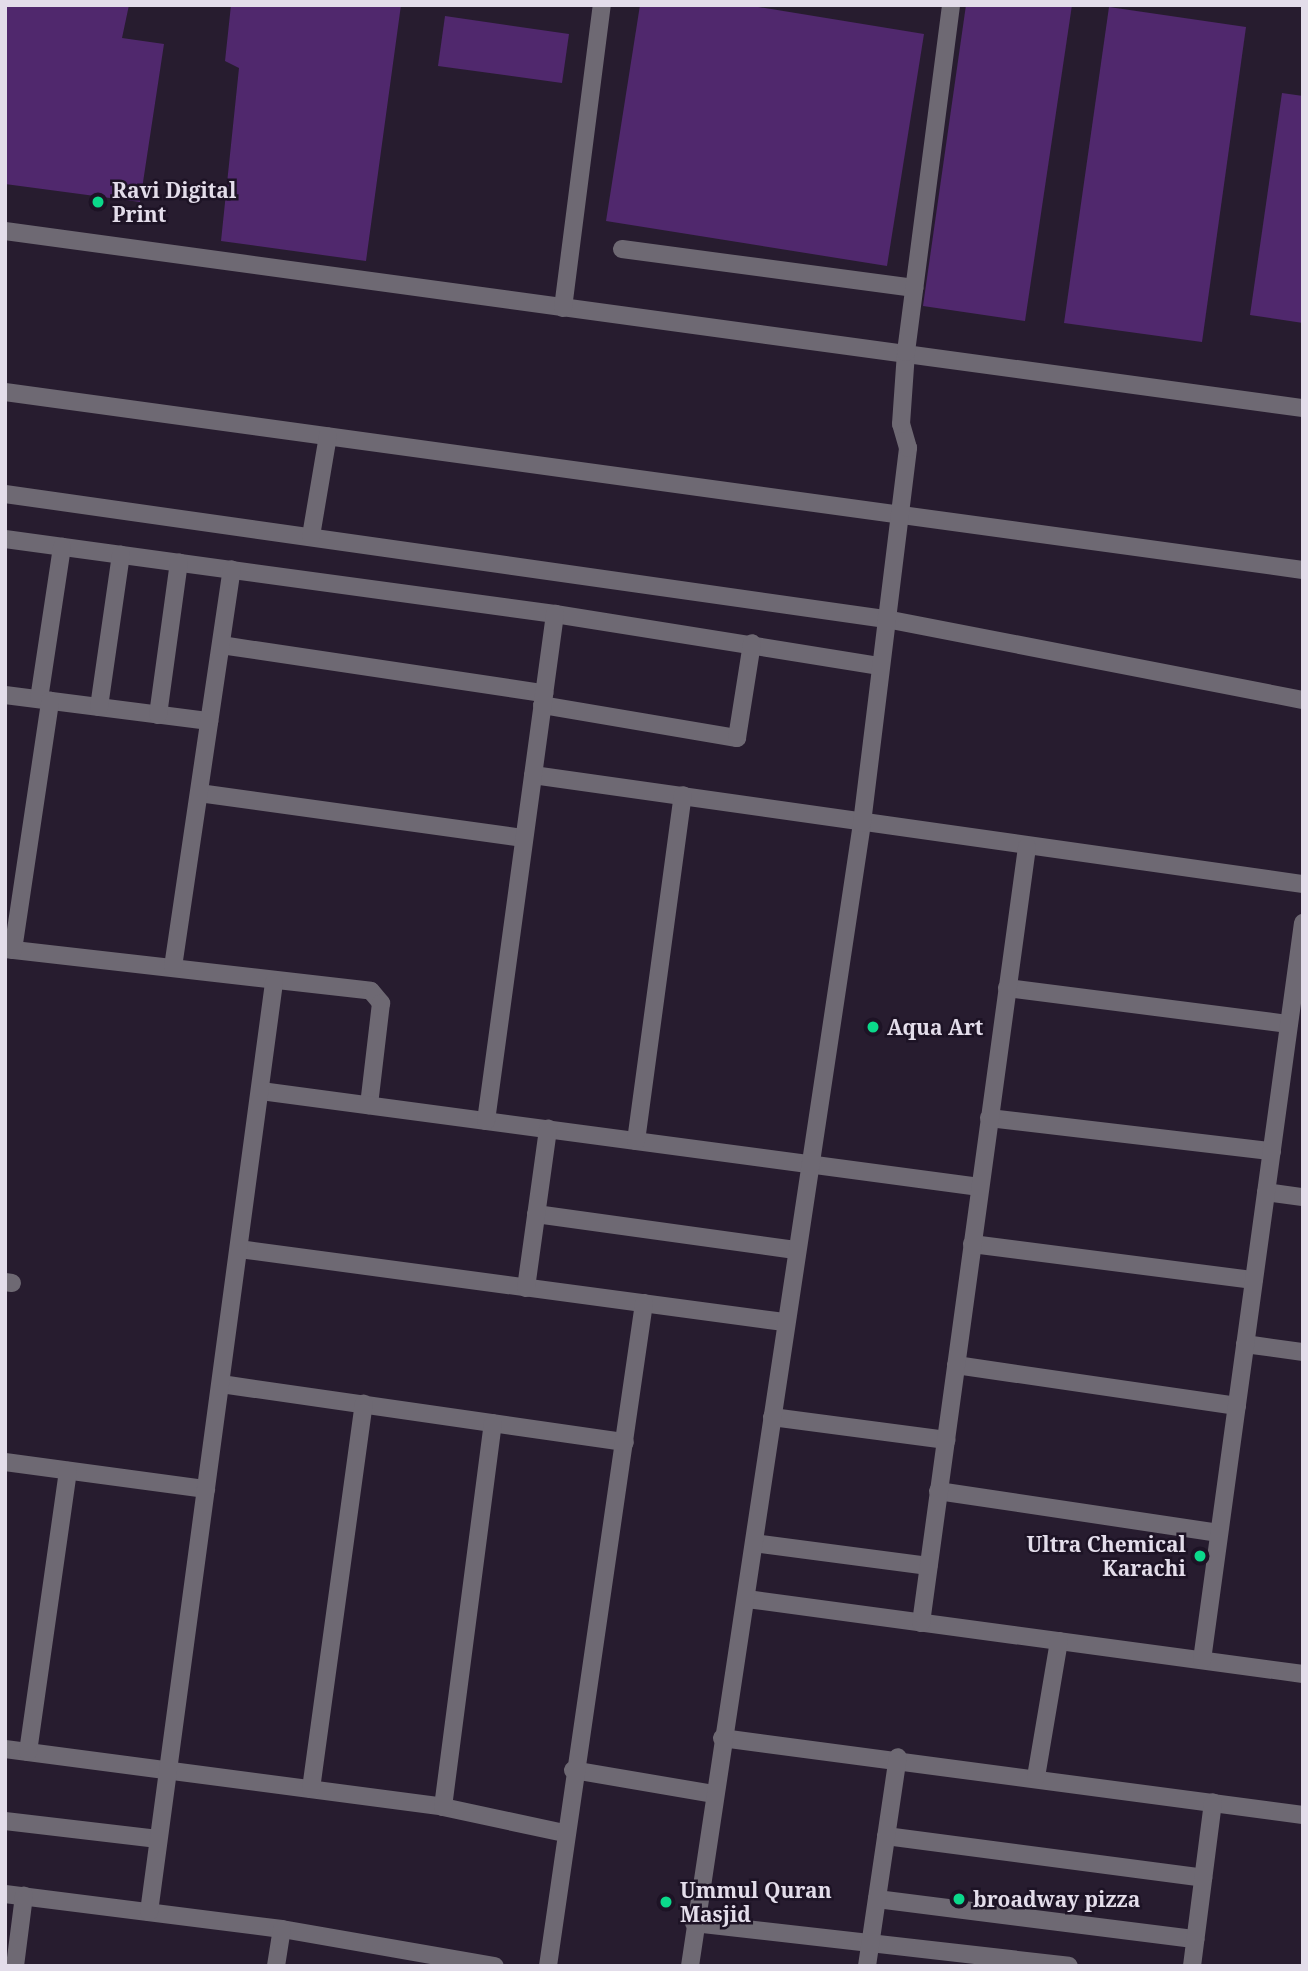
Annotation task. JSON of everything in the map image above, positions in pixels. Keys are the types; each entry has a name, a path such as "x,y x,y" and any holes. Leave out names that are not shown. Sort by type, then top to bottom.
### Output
{"street":[{"path":"563,307 602,5"},
{"path":"690,1966 713,1794 747,1599 806,1163 862,823 908,448 901,424 906,352 951,5"},
{"path":"5,231 1303,408"},
{"path":"622,249 914,288"},
{"path":"5,392 1303,570"},
{"path":"311,536 328,436"},
{"path":"5,494 886,619 1303,700"},
{"path":"5,540 555,614 752,643 880,666"},
{"path":"62,547 44,700 9,950 173,967 377,997 369,1105"},
{"path":"99,707 121,555"},
{"path":"158,715 179,562"},
{"path":"173,967 232,569"},
{"path":"485,1121 555,614"},
{"path":"221,645 543,699 737,738 752,643"},
{"path":"5,695 209,721"},
{"path":"533,775 1303,884"},
{"path":"199,793 524,838"},
{"path":"636,1141 683,796"},
{"path":"921,1623 1027,847"},
{"path":"1202,1660 1303,923"},
{"path":"149,1912 274,982"},
{"path":"1007,988 1289,1024"},
{"path":"261,1091 980,1187"},
{"path":"989,1118 1272,1151"},
{"path":"526,1288 548,1129"},
{"path":"1266,1192 1303,1197"},
{"path":"536,1214 794,1250"},
{"path":"972,1244 1254,1280"},
{"path":"239,1249 785,1322"},
{"path":"548,1966 573,1770 625,1442 644,1303"},
{"path":"1245,1345 1303,1352"},
{"path":"956,1365 1237,1406"},
{"path":"221,1384 625,1442"},
{"path":"311,1789 364,1404"},
{"path":"772,1417 946,1440"},
{"path":"443,1807 493,1423"},
{"path":"5,1462 206,1489"},
{"path":"28,1752 68,1471"},
{"path":"938,1491 1219,1533"},
{"path":"754,1543 928,1566"},
{"path":"747,1599 1303,1674"},
{"path":"1036,1777 1059,1641"},
{"path":"722,1738 898,1757 1303,1815"},
{"path":"5,1748 443,1807 564,1833"},
{"path":"867,1966 898,1757"},
{"path":"573,1770 713,1794"},
{"path":"1192,1966 1213,1802"},
{"path":"5,1821 158,1839"},
{"path":"886,1836 1203,1878"},
{"path":"5,1894 282,1929 495,1966"},
{"path":"15,1966 24,1896"},
{"path":"877,1899 1195,1940"},
{"path":"694,1923 871,1941 1069,1966"},
{"path":"276,1966 282,1929"}],"building":[{"path":"5,5 129,5 122,38 164,44 140,202 5,184"},
{"path":"231,5 401,5 366,261 221,241 239,68 225,61"},
{"path":"640,5 746,5 924,34 887,266 606,221"},
{"path":"966,5 1072,5 1025,321 923,306"},
{"path":"1109,7 1246,27 1202,342 1064,323"},
{"path":"445,16 569,34 562,83 438,66"},
{"path":"1282,93 1303,96 1303,323 1250,315"}],"place":[{"name":"Ravi Digital Print","path":"98,202"},
{"name":"Aqua Art","path":"873,1027"},
{"name":"Ultra Chemical Karachi","path":"1200,1556"},
{"name":"broadway pizza","path":"959,1899"},
{"name":"Ummul Quran Masjid","path":"666,1902"}]}
